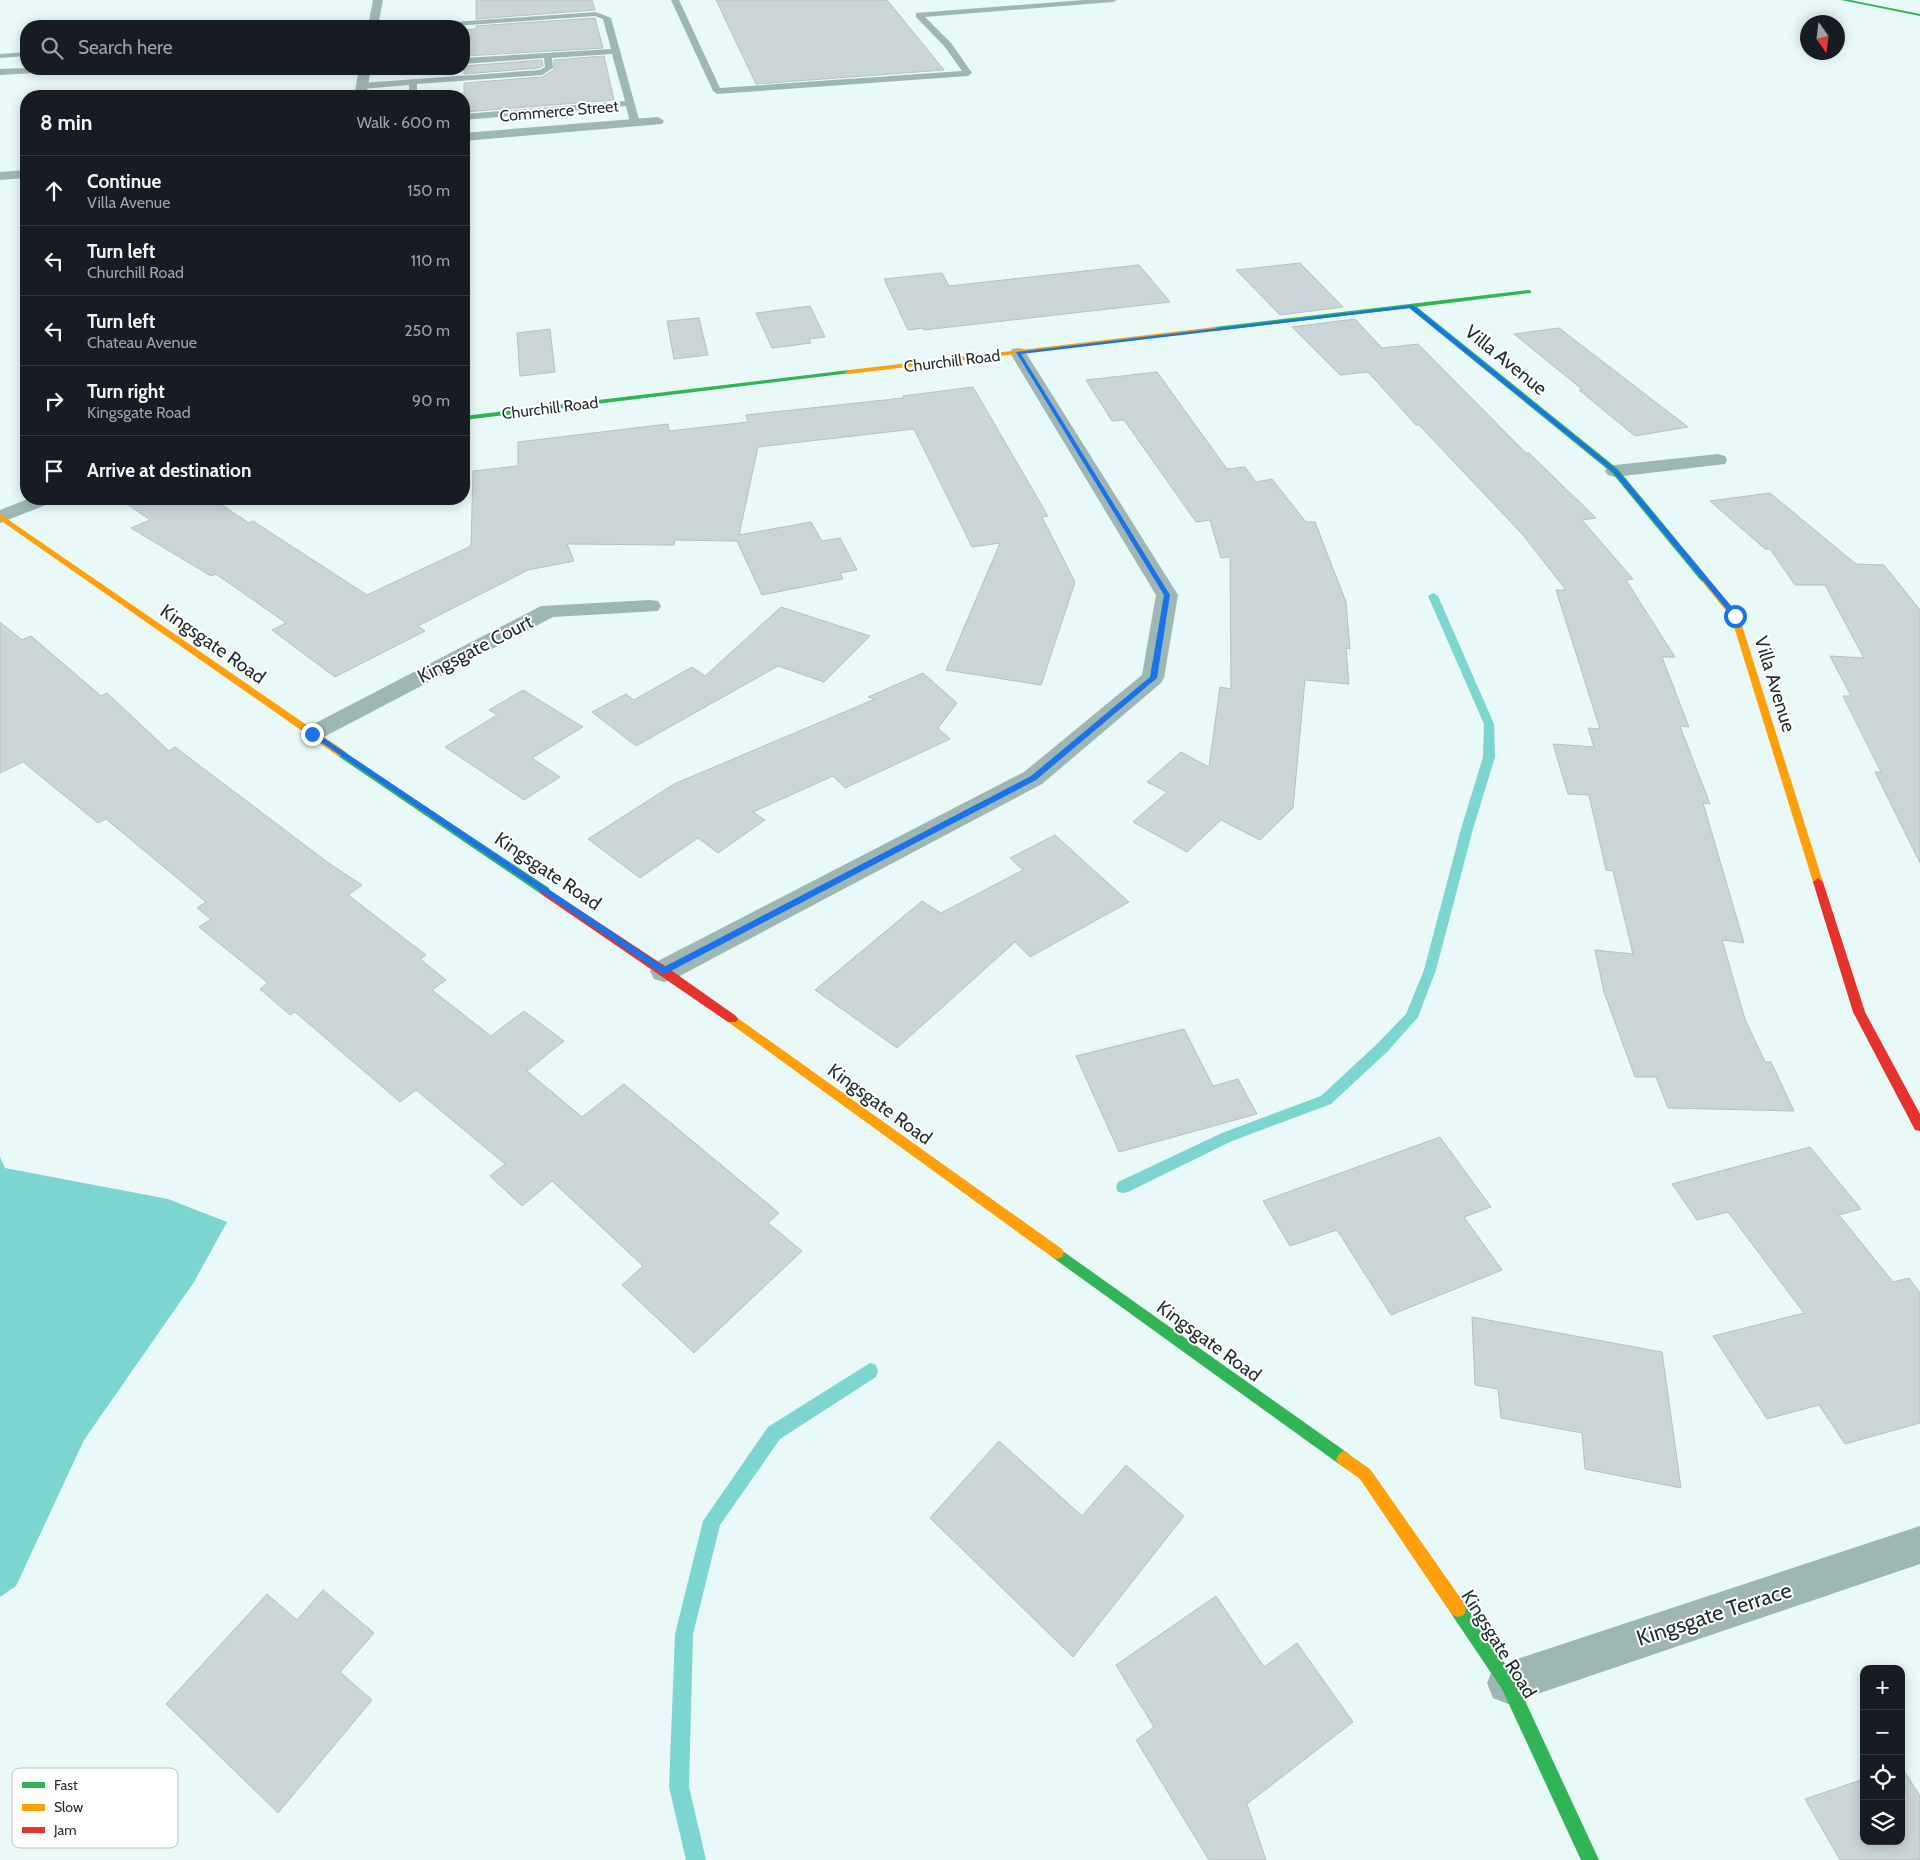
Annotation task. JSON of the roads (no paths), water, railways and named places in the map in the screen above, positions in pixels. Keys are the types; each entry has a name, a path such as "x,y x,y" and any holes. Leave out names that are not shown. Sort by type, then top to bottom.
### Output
{"street":[{"path":"374,20 378,0"},
{"path":"1842,0 1920,14"},
{"path":"361,90 364,75"},
{"name":"Commerce Street","path":"470,136 658,121"},
{"path":"0,176 20,174"},
{"name":"Churchill Road","path":"470,417 1529,292"},
{"name":"Villa Avenue","path":"1411,306 1615,471 1735,616 1859,1012 1920,1126"},
{"path":"664,971 1033,778 1153,678 1167,595 1018,353"},
{"path":"1615,471 1718,460"},
{"path":"1,517 30,505"},
{"name":"Kingsgate Road","path":"1,517 312,734 664,971 1365,1474 1508,1683 1590,1860"},
{"name":"Kingsgate Court","path":"312,734 550,611 650,606"},
{"name":"Kingsgate Terrace","path":"1508,1683 1920,1545"}],"lane":[{"path":"675,0 717,91 968,73 948,45 920,15 1113,0"},
{"path":"470,23 596,14 607,18 635,123"},
{"path":"470,61 616,51"},
{"path":"0,56 20,54"},
{"path":"367,90 413,82 542,72 549,68 548,55"},
{"path":"0,72 20,71"},
{"path":"413,82 413,90"},
{"path":"470,117 630,103"},
{"path":"551,110 555,129"},
{"path":"518,113 522,132"}],"water":[{"path":"0,1157 5,1168 168,1199 227,1222 194,1282 84,1440 16,1586 0,1597"}],"waterway":[{"path":"1123,1187 1227,1137 1326,1100 1382,1048 1411,1017 1430,970 1467,829 1489,757 1489,724 1433,596"},
{"path":"696,1860 679,1787 684,1634 712,1521 774,1433 870,1371"}]}
